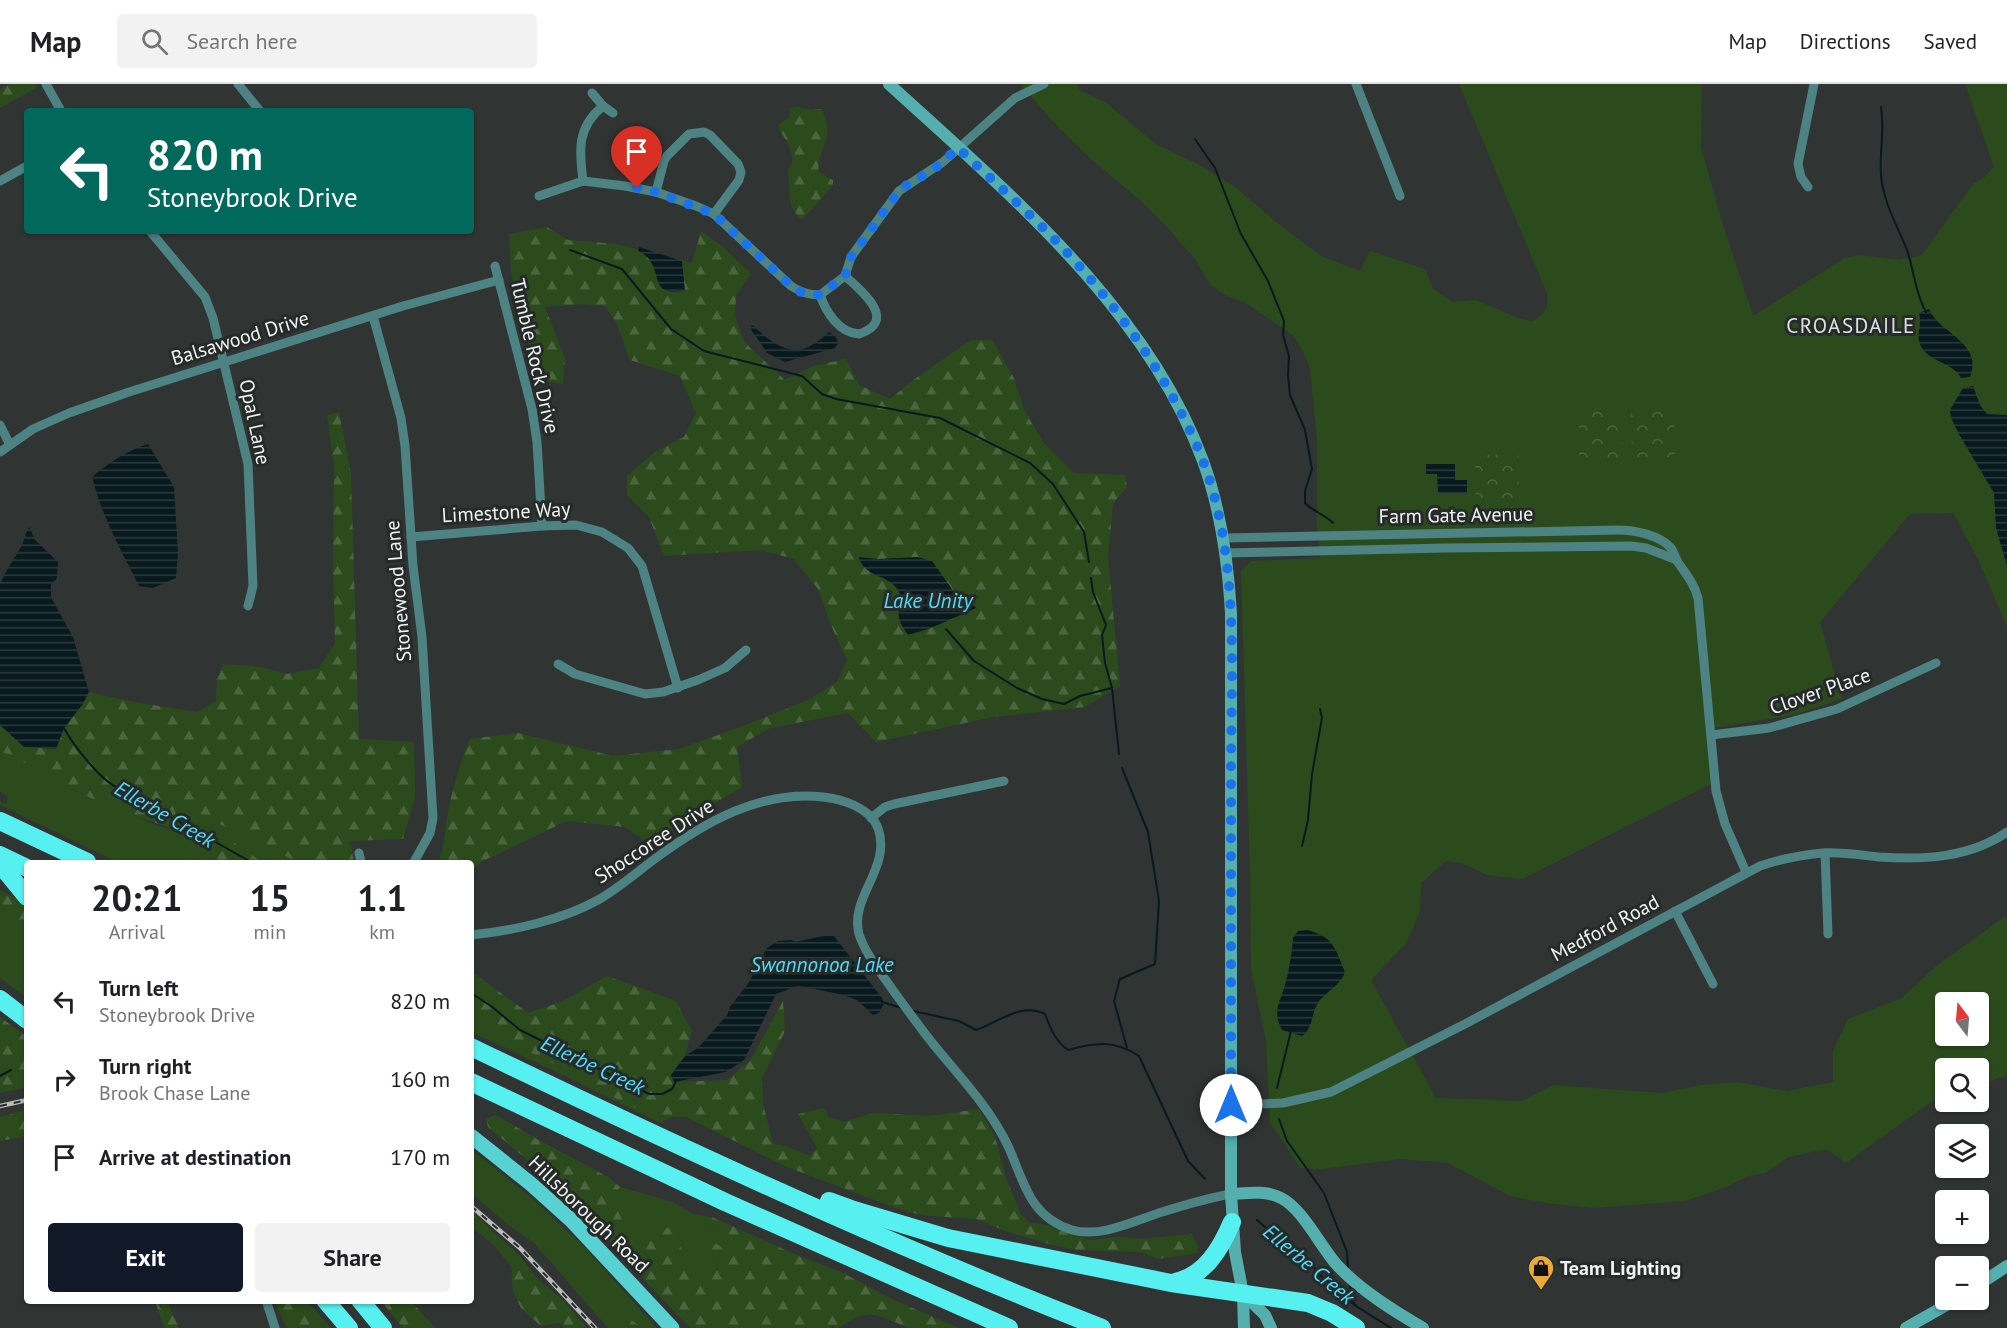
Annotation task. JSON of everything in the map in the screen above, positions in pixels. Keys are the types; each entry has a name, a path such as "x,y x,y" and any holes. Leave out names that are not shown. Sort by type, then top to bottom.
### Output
{"highway":[{"path":"0,820 83,860"},
{"path":"0,855 24,867"},
{"path":"0,864 24,892"},
{"path":"0,999 24,1018"},
{"path":"474,1048 759,1182 991,1285 1102,1328"},
{"path":"474,1083 725,1202 1009,1328"},
{"path":"759,1182 786,1184 851,1209 948,1238 1171,1283 1308,1303 1356,1328"},
{"path":"1171,1283 1189,1278 1203,1269 1223,1241 1232,1222"},
{"path":"952,1303 990,1328"},
{"path":"328,1304 349,1328"},
{"path":"363,1304 383,1328"}],"main road":[{"path":"0,881 24,894"},
{"name":"Hillsborough Road","path":"474,1138 571,1220 672,1328"}],"street":[{"path":"45,84 59,108"},
{"path":"238,84 258,108"},
{"path":"889,84 1043,228 1077,263 1137,341 1179,408 1197,446 1214,494 1224,538 1230,603 1231,1194 1235,1252 1243,1293 1244,1328"},
{"path":"539,196 583,181 656,192 714,214 791,286 801,292 820,295 845,276 851,257 899,191 933,170 1015,98 1044,84"},
{"path":"1356,84 1400,196"},
{"path":"1808,187 1801,177 1798,164 1814,84"},
{"path":"592,93 603,106 613,113"},
{"path":"583,181 581,136 585,124 603,106"},
{"path":"656,192 667,156 689,134 704,132 726,150 740,168 739,180 714,214"},
{"path":"0,181 24,168"},
{"name":"Opal Lane","path":"152,234 205,297 213,318 249,464 254,586 248,606"},
{"name":"Tumble Rock Drive","path":"495,266 532,409 537,442 542,526"},
{"path":"820,295 826,311 845,330 860,334 872,328 877,319 874,304 845,276"},
{"name":"Balsawood Drive","path":"0,452 33,429 69,413 403,306 499,280"},
{"name":"Stonewood Lane","path":"373,316 401,418 422,637 433,818 430,833 415,860"},
{"path":"0,425 10,445"},
{"name":"Limestone Way","path":"411,537 576,525 602,532 628,548 642,566 678,688"},
{"name":"Farm Gate Avenue","path":"1224,538 1626,530 1664,543 1671,549 1692,581 1700,604 1719,806 1746,872"},
{"name":"Farm Gate Avenue","path":"1226,554 1631,546 1646,548 1677,560"},
{"path":"558,664 574,674 645,694 678,688 724,668 746,650"},
{"name":"Clover Place","path":"1711,735 1769,728 1837,709 1936,663"},
{"path":"1004,781 894,804 885,807 872,818 879,835 879,858 875,873 860,906 858,927 869,956 899,999 994,1121 1034,1204 1044,1216 1057,1224 1080,1232 1096,1232 1211,1197 1262,1192 1279,1197 1298,1210 1326,1251 1343,1270 1382,1301 1423,1328"},
{"name":"Shoccoree Drive","path":"474,934 547,920 588,905 613,890 697,830 753,803 783,797 822,797 853,805 872,818"},
{"name":"Medford Road","path":"1231,1105 1286,1102 1331,1092 1465,1024 1746,872 1779,860 1825,853 1881,857 1947,856 1980,846 2007,832"},
{"path":"1825,853 1828,934"},
{"path":"1675,911 1713,984"},
{"path":"1989,1278 2007,1266"},
{"path":"1243,1293 1265,1315 1271,1328"},
{"path":"267,1304 275,1328"},
{"path":"1906,1328 1938,1310"}],"green space":[{"path":"10,84 36,84 38,87 0,108 0,89"},
{"path":"1020,84 1077,84 1079,90 1105,102 1157,145 1198,164 1235,187 1321,256 1360,271 1370,251 1425,269 1433,289 1453,302 1476,300 1518,318 1532,321 1545,310 1547,293 1459,84 1702,84 1701,147 1723,225 1753,316 1843,259 1859,255 1899,260 1922,255 1973,184 1986,176 1994,167 1965,84 2007,84 2007,627 1979,561 1953,513 1910,514 1820,622 1842,699 1793,715 1708,729 1713,783 1522,879 1487,875 1462,863 1446,861 1421,883 1420,912 1406,943 1371,980 1436,1098 1522,1101 1553,1085 1663,1093 1701,1085 1738,1082 1787,1091 1833,1082 1833,1051 1848,1019 1902,998 1935,967 2007,915 2007,1076 1989,1082 1989,1058 1935,1058 1935,1099 1846,1163 1826,1149 1789,1157 1765,1173 1748,1176 1729,1186 1685,1201 1593,1208 1547,1203 1510,1196 1448,1163 1402,1159 1321,1169 1300,1168 1270,1122 1266,1041 1251,970 1241,570 1252,561 1320,558 1317,524 1317,439 1310,368 1294,336 1244,302 1227,296 1211,286 1195,259 1167,227 1140,200 1091,159 1058,127"},
{"path":"799,107 811,110 821,109 826,119 827,135 820,157 819,172 833,180 833,185 802,220 791,203 788,171 792,155 779,129 780,124 789,117 790,108"},
{"path":"547,227 568,240 615,244 692,263 701,231 723,247 751,274 736,295 735,317 745,343 785,380 813,366 846,359 859,385 890,399 971,340 992,340 1014,378 1024,410 1044,443 1074,473 1125,475 1127,487 1113,503 1108,557 1120,686 1085,707 993,717 876,742 848,713 770,728 737,747 742,787 648,843 625,827 567,821 483,861 474,868 474,860 439,860 443,849 453,789 470,739 518,733 613,756 679,749 808,700 837,682 847,660 818,589 794,559 760,550 664,556 649,517 627,495 627,476 656,451 684,437 696,413 680,376 630,360 616,322 605,306 581,304 545,307 565,359 563,384 546,381 525,336 511,272 509,234"},
{"path":"1674,410 1675,457 1632,458 1631,411"},
{"path":"1622,411 1623,458 1579,459 1579,412"},
{"path":"339,412 351,474 359,739 414,742 415,797 403,839 350,841 354,860 294,860 172,801 180,831 131,815 134,779 120,782 128,815 78,792 50,774 0,752 0,725 24,747 57,748 64,728 89,692 197,712 216,701 217,679 223,664 261,667 286,674 319,668 335,643 334,466 327,415"},
{"path":"1518,454 1519,501 1476,502 1475,455"},
{"path":"0,752 12,755 50,774 78,792 127,814 120,782 134,778 132,815 158,826 179,831 171,800 294,860 259,860 223,835 213,836 203,823 196,845 219,860 113,860 0,805 0,801 7,804 7,796 0,792"},
{"path":"203,823 213,836 223,835 259,860 219,860 196,846"},
{"path":"0,890 19,900 24,906 24,929 0,909"},
{"path":"0,909 24,929 24,996 0,978"},
{"path":"474,973 528,1013 561,1002 607,976 676,1001 692,1031 685,1056 671,1075 674,1082 727,1080 750,1061 783,1001 785,1031 762,1078 763,1103 773,1144 786,1146 810,1156 817,1148 798,1114 824,1108 829,1117 844,1122 874,1113 930,1116 979,1109 995,1137 1007,1181 1021,1214 1030,1223 1042,1224 1090,1240 1118,1237 1141,1239 1192,1234 1198,1247 1198,1253 1158,1259 1141,1252 1078,1250 1008,1232 976,1219 907,1212 787,1167 686,1117 671,1117 664,1121 656,1118 576,1079 559,1066 516,1046 474,1018"},
{"path":"0,1017 24,1035 24,1088 0,1093"},
{"path":"474,1018 516,1046 559,1066 576,1079 664,1121 662,1124 474,1033"},
{"path":"24,1111 24,1137 0,1141 0,1117"},
{"path":"496,1115 608,1177 620,1187 613,1199 629,1237 652,1237 671,1226 684,1254 706,1275 718,1262 708,1247 716,1244 731,1251 731,1236 720,1229 702,1227 693,1214 712,1217 801,1257 839,1271 894,1300 959,1328 908,1328 870,1314 858,1316 838,1328 832,1326 829,1328 690,1328 620,1254 581,1205 488,1127 486,1119"},
{"path":"474,1151 534,1200 584,1247 657,1328 643,1328 614,1322 616,1328 608,1328 534,1243 507,1224 474,1196"},
{"path":"620,1187 673,1202 693,1214 702,1227 720,1229 731,1236 731,1252 716,1245 708,1247 718,1262 706,1275 684,1254 671,1227 652,1237 629,1237 613,1199"},
{"path":"474,1214 520,1256 538,1280 561,1298 587,1328 564,1328 560,1323 541,1326 521,1308 513,1291 511,1266 493,1244 474,1229"},
{"path":"156,1304 168,1304 179,1328 164,1328"},
{"path":"275,1304 309,1304 331,1328 287,1328"},
{"path":"383,1304 414,1304 435,1328 403,1328"},
{"path":"622,1313 643,1328 616,1328 613,1322"}],"water":[{"path":"639,247 682,261 685,291 670,291 661,287 650,260 638,251"},
{"path":"1929,309 1934,318 1966,347 1973,365 1970,377 1961,378 1952,368 1933,358 1922,348 1919,341 1919,313"},
{"path":"752,325 771,341 789,349 798,350 808,347 829,332 836,337 838,343 835,348 785,362 767,353 750,328"},
{"path":"1973,386 1980,405 1987,414 2007,415 2007,566 1996,528 1994,493 1951,418 1950,410 1963,388"},
{"path":"148,444 174,487 178,553 176,578 153,588 139,586 107,520 92,477 118,458"},
{"path":"1426,464 1455,464 1455,480 1467,480 1467,493 1438,493 1437,474 1426,474"},
{"path":"30,527 34,539 58,562 57,578 51,585 51,595 73,637 89,692 64,728 56,749 24,747 0,725 0,585"},
{"name":"Lake Unity","path":"859,557 878,559 917,557 932,561 957,596 976,608 931,628 908,635 899,618 900,593 894,585 865,568"},
{"path":"1307,930 1328,940 1336,950 1345,972 1337,984 1319,1001 1309,1029 1302,1036 1282,1030 1277,1012 1288,974 1293,938 1298,931"},
{"name":"Swannonoa Lake","path":"828,935 834,936 882,998 884,1003 879,1013 873,1015 857,1000 840,994 798,986 776,994 744,1060 726,1072 674,1082 671,1075 685,1056 699,1047 727,1015 730,1007 749,982 767,948 778,941 792,940 795,942"}],"waterway":[{"path":"1881,107 1883,186 1888,205 1907,250 1919,297 1926,312"},
{"path":"1195,139 1215,168 1241,234 1268,281 1284,321 1283,335 1289,356 1290,395 1305,430 1312,469 1305,491 1305,503 1333,523"},
{"path":"570,250 622,269 671,329 704,351 802,376 822,394 836,399 940,418 1030,463 1053,484 1084,532 1089,562"},
{"path":"1091,578 1093,592 1106,625 1102,635 1105,663 1112,688 1119,754"},
{"path":"946,629 974,661 1017,688 1042,699 1064,704 1080,696 1112,688"},
{"path":"1302,846 1308,820 1312,774 1322,718 1320,709"},
{"name":"Ellerbe Creek","path":"64,728 89,763 114,786 247,860"},
{"path":"1122,768 1148,832 1159,901 1155,964 1120,979 1114,1001 1127,1048"},
{"name":"Ellerbe Creek","path":"474,995 520,1030 649,1094 662,1094 672,1089 676,1081"},
{"name":"Ellerbe Creek","path":"882,1002 902,1008"},
{"name":"Ellerbe Creek","path":"913,1011 959,1021 976,1030 1010,1014 1027,1010 1036,1011 1045,1014 1051,1030 1068,1050 1087,1045 1105,1044 1122,1047 1139,1056 1188,1161 1205,1179"},
{"path":"1277,1088 1291,1031"},
{"path":"0,1076 11,1070"},
{"path":"1279,1119 1287,1141 1324,1193 1347,1252 1348,1269"},
{"name":"Ellerbe Creek","path":"1257,1220 1290,1249 1308,1261 1332,1288 1391,1328"},
{"path":"1350,1284 1351,1299 1356,1306"}],"railway":[{"path":"0,1106 24,1101"},
{"path":"474,1209 520,1248 595,1328"}],"place":[{"name":"Team Lighting","path":"1541,1291"}],"district":[{"name":"CROASDAILE","path":"1851,325"}],"route":[{"path":"637,188 656,192 714,214 737,233 791,286 801,292 820,295 845,276 851,257 899,191 933,170 958,148 1077,263 1119,315 1152,363 1179,408 1207,473 1224,538 1229,582 1231,613 1231,1105"}]}
